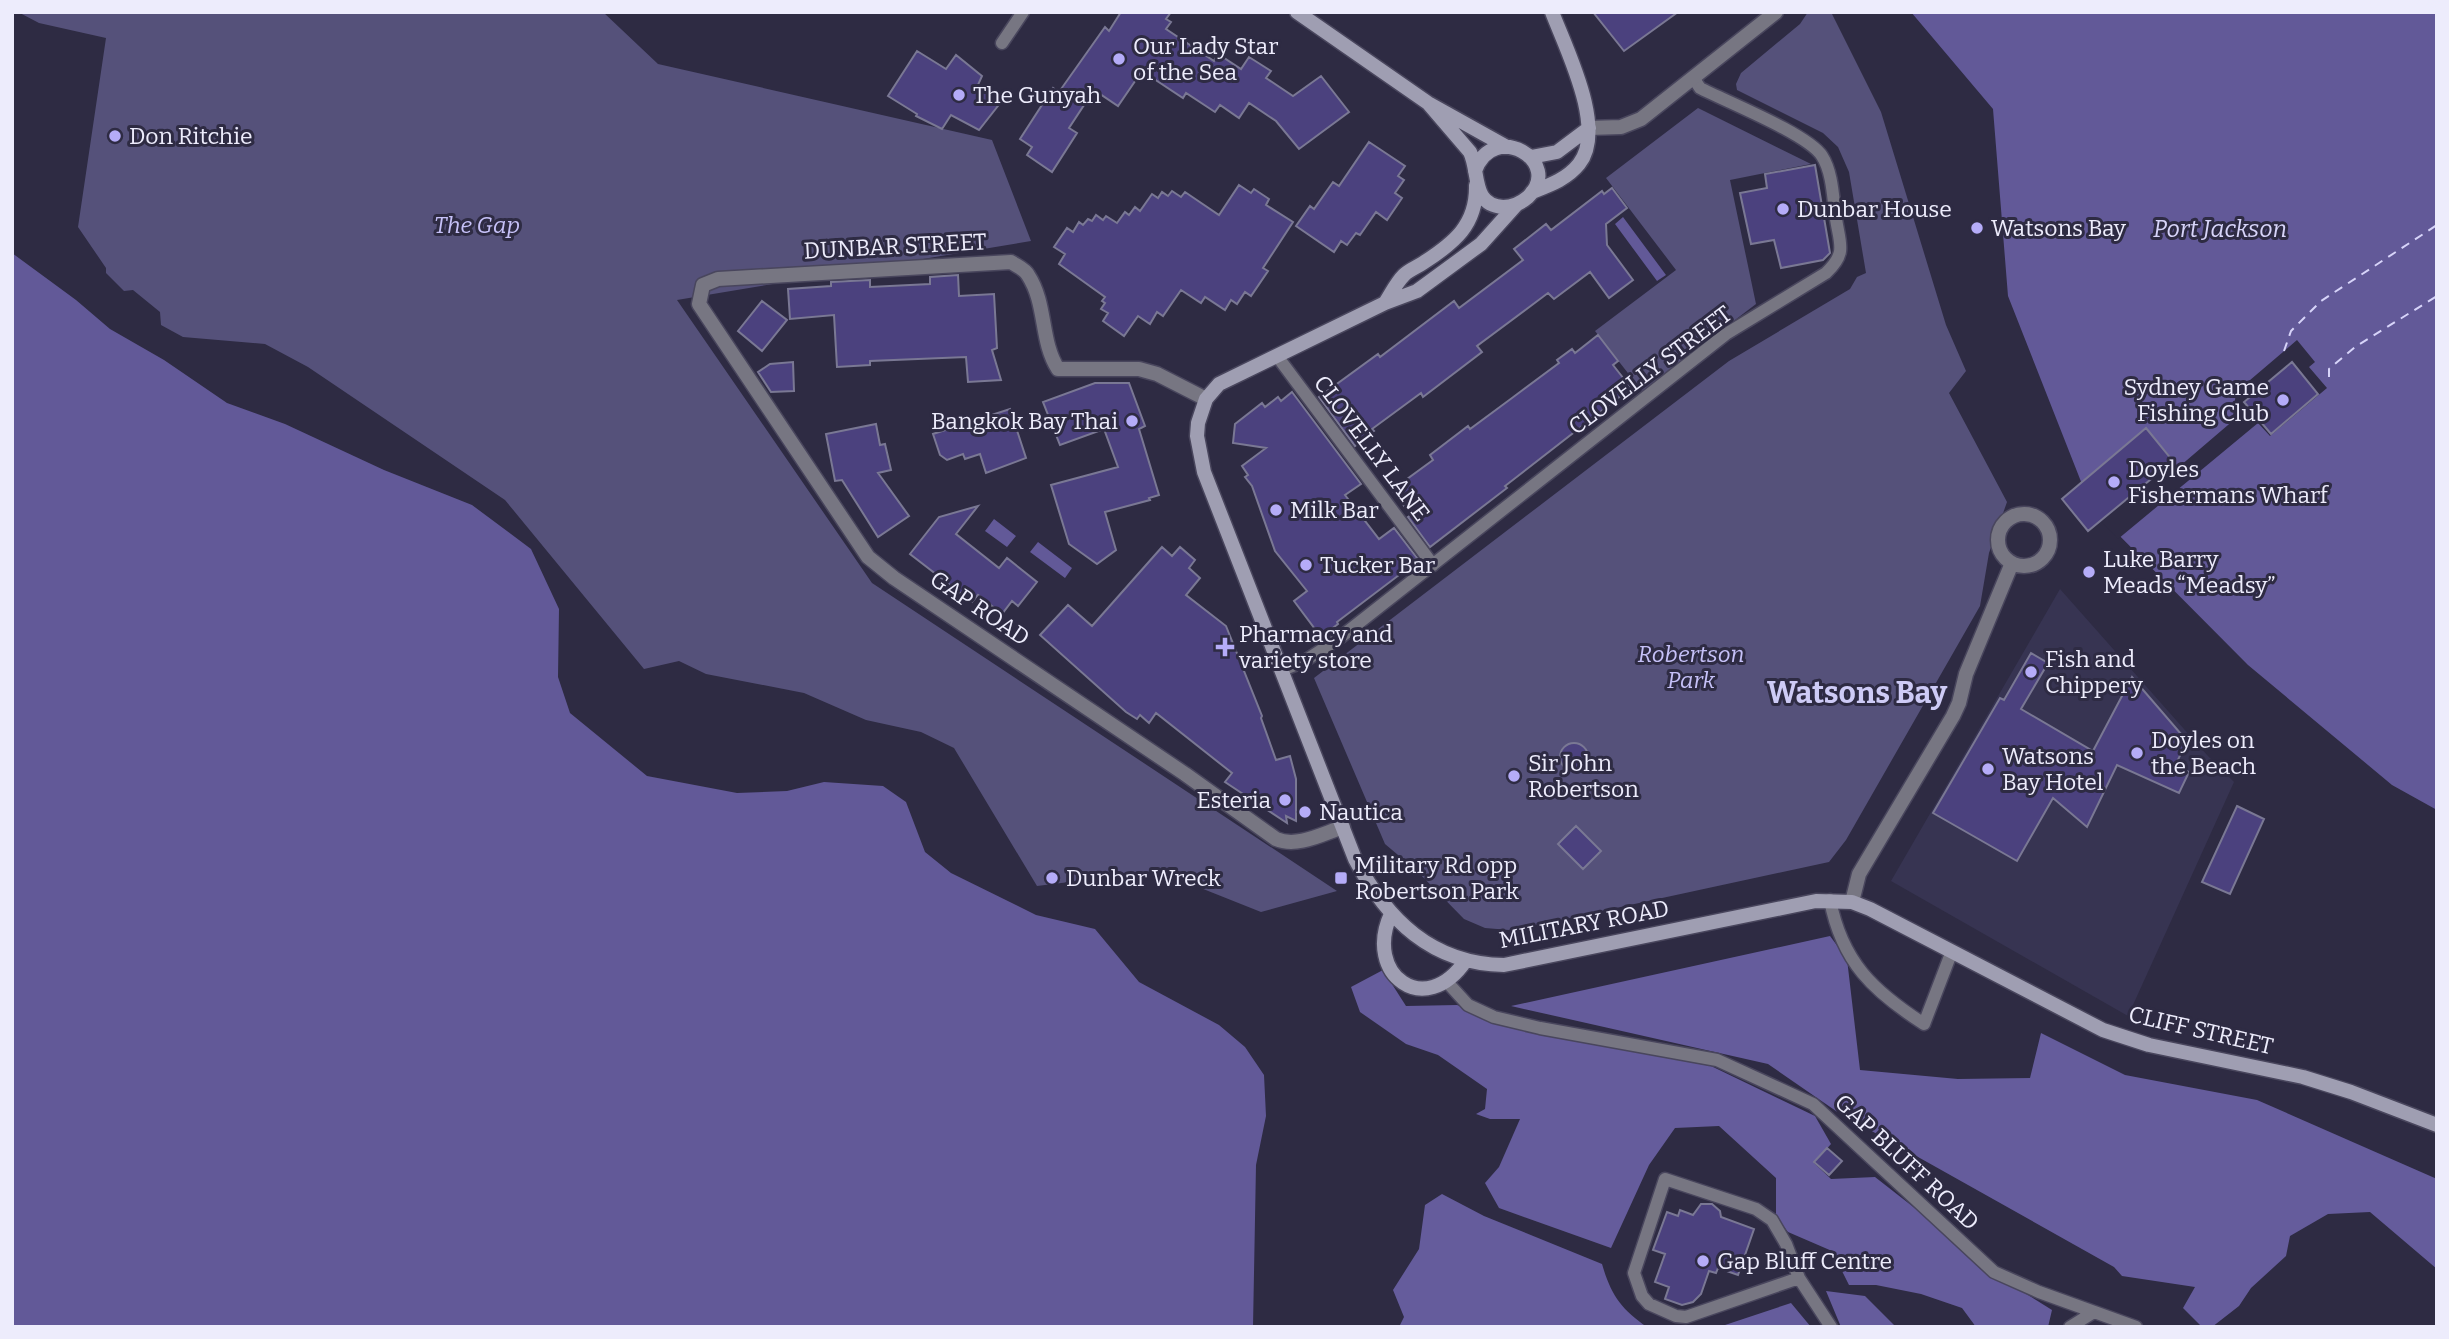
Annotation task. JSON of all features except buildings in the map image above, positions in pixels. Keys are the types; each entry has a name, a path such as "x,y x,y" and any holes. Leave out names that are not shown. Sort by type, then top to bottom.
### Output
{"street":[{"path":"1297,12 1428,103 1531,157 1538,175 1532,192"},
{"path":"1206,399 1225,380 1385,303 1417,291 1481,244 1516,205 1532,192 1553,184 1580,163 1586,153 1589,128 1584,99 1552,12"},
{"path":"1531,157 1557,152 1589,128 1621,127 1641,119 1776,12"},
{"path":"1385,303 1404,274 1447,246 1465,226 1476,204 1474,161 1470,152 1428,103"},
{"path":"1507,146 1487,153 1478,163 1475,177 1483,197 1492,204 1508,207 1516,205"},
{"name":"DUNBAR STREET","path":"704,285 718,279 1011,262 1027,273 1039,299 1052,359 1058,369 1139,369 1157,374 1206,399"},
{"name":"GAP ROAD","path":"704,285 699,304 868,556 894,578 1185,774 1276,839 1289,843 1297,842 1343,827"},
{"name":"MILITARY ROAD","path":"1206,399 1198,423 1197,436 1202,464 1355,859 1369,885 1404,927 1428,944 1466,960 1486,965 1522,962 1830,900 1852,902"},
{"path":"1852,902 1859,874 1953,716 1966,674 2012,563"},
{"name":"CLIFF STREET","path":"1852,902 1952,951 2078,1019 2127,1038 2194,1055 2303,1077 2437,1125"},
{"path":"1391,914 1384,929 1386,958 1394,976 1408,986 1422,989 1447,982 1466,960"}],"lane":[{"path":"1002,43 1023,12"},
{"name":"CLOVELLY STREET","path":"1282,670 1318,653 1726,334 1826,273 1838,262 1841,248 1828,175 1821,154 1790,132 1700,88 1694,79"},
{"name":"CLOVELLY LANE","path":"1277,356 1433,565"},
{"path":"1830,900 1840,938 1866,979 1924,1024 1952,951"},
{"name":"GAP BLUFF ROAD","path":"1447,982 1463,1002 1494,1017 1717,1060 1813,1104 1994,1272 2039,1292 2136,1327"},
{"path":"1799,1278 1686,1317 1676,1316 1649,1304 1642,1296 1634,1273 1665,1179 1756,1209 1766,1215 1779,1231 1799,1278 1831,1327"},
{"path":"2070,1327 2094,1312"}],"shaded area":[{"path":"2060,589 2234,782 2128,1016 1891,881"},
{"path":"1830,936 1847,959 1860,1070 1958,1079 2030,1078 2041,1033 2125,1075 2257,1100 2437,1179 2437,1269 2370,1212 2328,1214 2290,1236 2286,1256 2251,1288 2239,1306 2212,1327 2202,1327 2183,1308 2195,1287 2122,1276 2114,1267 1836,1111 1768,1064 1511,1006"},
{"path":"1383,970 1406,1006 1457,1005 1545,1035 1711,1066 1815,1116 1831,1144 1814,1163 1831,1179 1875,1177 2017,1288 2052,1310 2048,1327 1976,1327 1962,1308 1921,1294 1876,1285 1849,1285 1832,1251 1788,1232 1776,1217 1776,1178 1719,1126 1675,1128 1649,1165 1611,1248 1499,1208 1485,1183 1499,1167 1520,1119 1490,1119 1476,1114 1485,1109 1487,1089 1438,1055 1406,1044 1360,1012 1351,987"},
{"path":"1442,1194 1484,1216 1602,1264 1618,1300 1647,1327 1399,1327 1404,1317 1393,1290 1419,1249 1425,1205"},
{"path":"1826,1291 1865,1296 1896,1327 1841,1327"},
{"path":"1791,1303 1811,1327 1719,1327"}],"green space":[{"name":"The Gap","path":"18,12 603,12 658,64 992,140 1031,241 677,300 872,583 1337,891 1261,912 1158,871 1037,886 954,748 921,732 866,720 804,693 706,674 679,661 644,669 505,500 308,367 265,344 183,337 161,325 160,312 133,290 124,291 106,273 106,268 78,227 106,38 39,23"},
{"name":"Robertson Park","path":"1808,12 1831,12 1881,112 1946,325 1966,371 1949,393 2007,502 1989,553 1980,606 1846,840 1829,862 1542,924 1509,930 1485,928 1464,919 1417,871 1385,844 1314,678 1729,361 1850,289 1857,277 1866,273 1849,172 1838,147 1823,133 1737,90 1736,84 1741,73 1800,24"},
{"path":"1698,108 1811,164 1730,180 1756,304 1642,391 1595,331 1676,270 1606,178"}],"water":[{"name":"Port Jackson","path":"1911,12 2437,12 2437,810 2392,785 2248,665 2091,507 2008,296 1993,109"},
{"path":"1623,217 1666,275 1657,281 1615,224"},
{"path":"12,253 110,329 164,360 227,403 285,424 384,470 472,505 531,549 559,609 558,677 570,713 647,776 737,793 787,791 824,782 883,786 906,802 925,852 951,873 1036,915 1095,929 1139,982 1219,1025 1245,1047 1264,1075 1266,1116 1256,1165 1253,1327 12,1327"},
{"path":"994,519 1016,536 1007,547 985,531"},
{"path":"1038,542 1072,568 1065,578 1030,552"}],"pier":[{"path":"2297,340 2315,362 2309,367 2327,388 2270,436 2258,423 2118,539 2089,509 2079,484 2146,428 2173,460 2167,466 2173,472 2235,419 2233,416 2236,392"}],"ferry route":[{"path":"2284,351 2291,331 2321,301 2437,225"},
{"path":"2329,377 2329,369 2355,347 2437,296"}],"place":[{"name":"Our Lady Star of the Sea","path":"1119,59"},
{"name":"The Gunyah","path":"959,95"},
{"name":"Don Ritchie","path":"115,136"},
{"name":"Dunbar House","path":"1783,209"},
{"name":"Watsons Bay","path":"1977,228"},
{"name":"Sydney Game Fishing Club","path":"2283,400"},
{"name":"Bangkok Bay Thai","path":"1132,421"},
{"name":"Doyles Fishermans Wharf","path":"2114,482"},
{"name":"Milk Bar","path":"1276,510"},
{"name":"Tucker Bar","path":"1306,565"},
{"name":"Luke Barry Meads “Meadsy”","path":"2089,572"},
{"name":"Pharmacy and variety store","path":"1225,647"},
{"name":"Fish and Chippery","path":"2031,672"},
{"name":"Doyles on the Beach","path":"2137,753"},
{"name":"Watsons Bay Hotel","path":"1988,769"},
{"name":"Sir John Robertson","path":"1514,776"},
{"name":"Esteria","path":"1285,800"},
{"name":"Nautica","path":"1305,812"},
{"name":"Dunbar Wreck","path":"1052,878"},
{"name":"Military Rd opp Robertson Park","path":"1341,878"},
{"name":"Gap Bluff Centre","path":"1703,1261"}],"district":[{"name":"Watsons Bay","path":"1857,693"}]}
